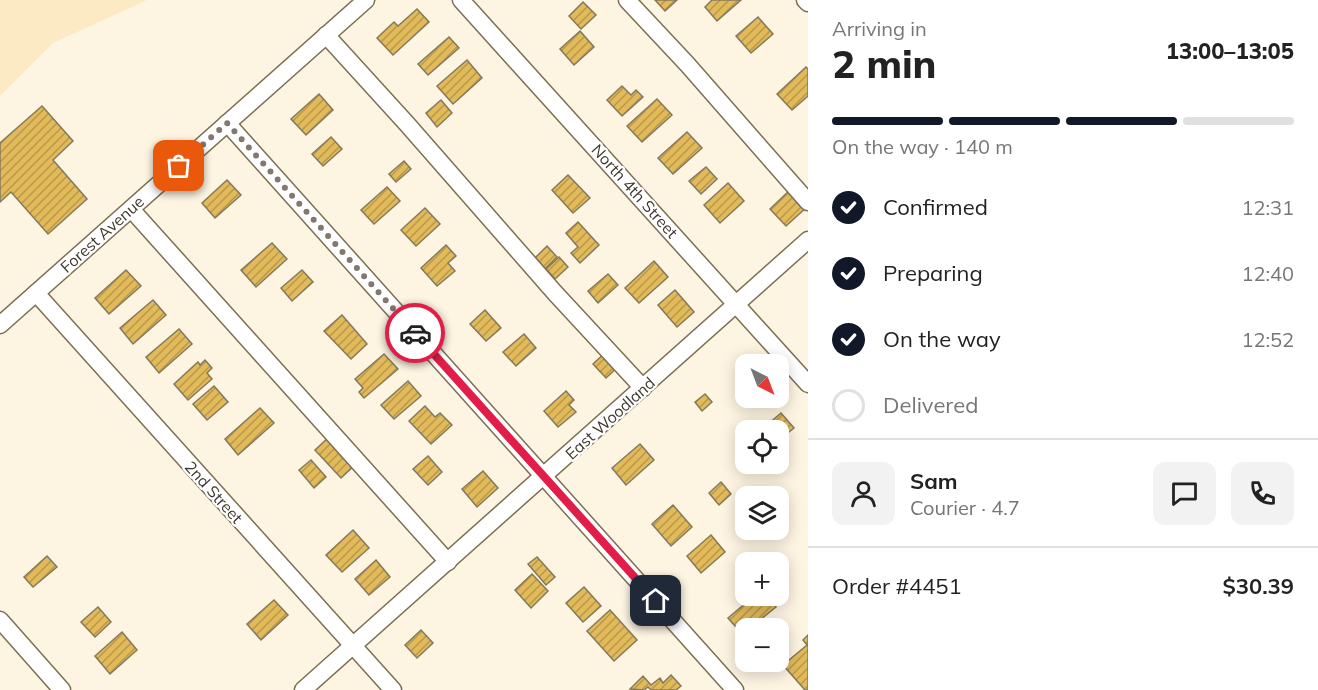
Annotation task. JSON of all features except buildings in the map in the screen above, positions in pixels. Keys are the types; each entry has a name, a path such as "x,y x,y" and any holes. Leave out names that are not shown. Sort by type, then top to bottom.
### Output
{"street":[{"name":"Forest Avenue","path":"0,325 366,0"},
{"name":"North 4th Street","path":"461,0 808,384"},
{"path":"627,0 687,64 808,202"},
{"path":"805,0 808,3"},
{"path":"326,35 555,293 643,388"},
{"path":"227,123 735,690"},
{"path":"131,209 448,562"},
{"name":"East Woodland","path":"303,690 808,240"},
{"name":"2nd Street","path":"36,293 393,690"},
{"path":"0,620 62,690"}],"shaded area":[{"path":"0,0 147,0 53,43 0,96"}],"way so far":[{"path":"179,166 227,123 415,333"}],"route":[{"path":"415,333 656,601"}]}
